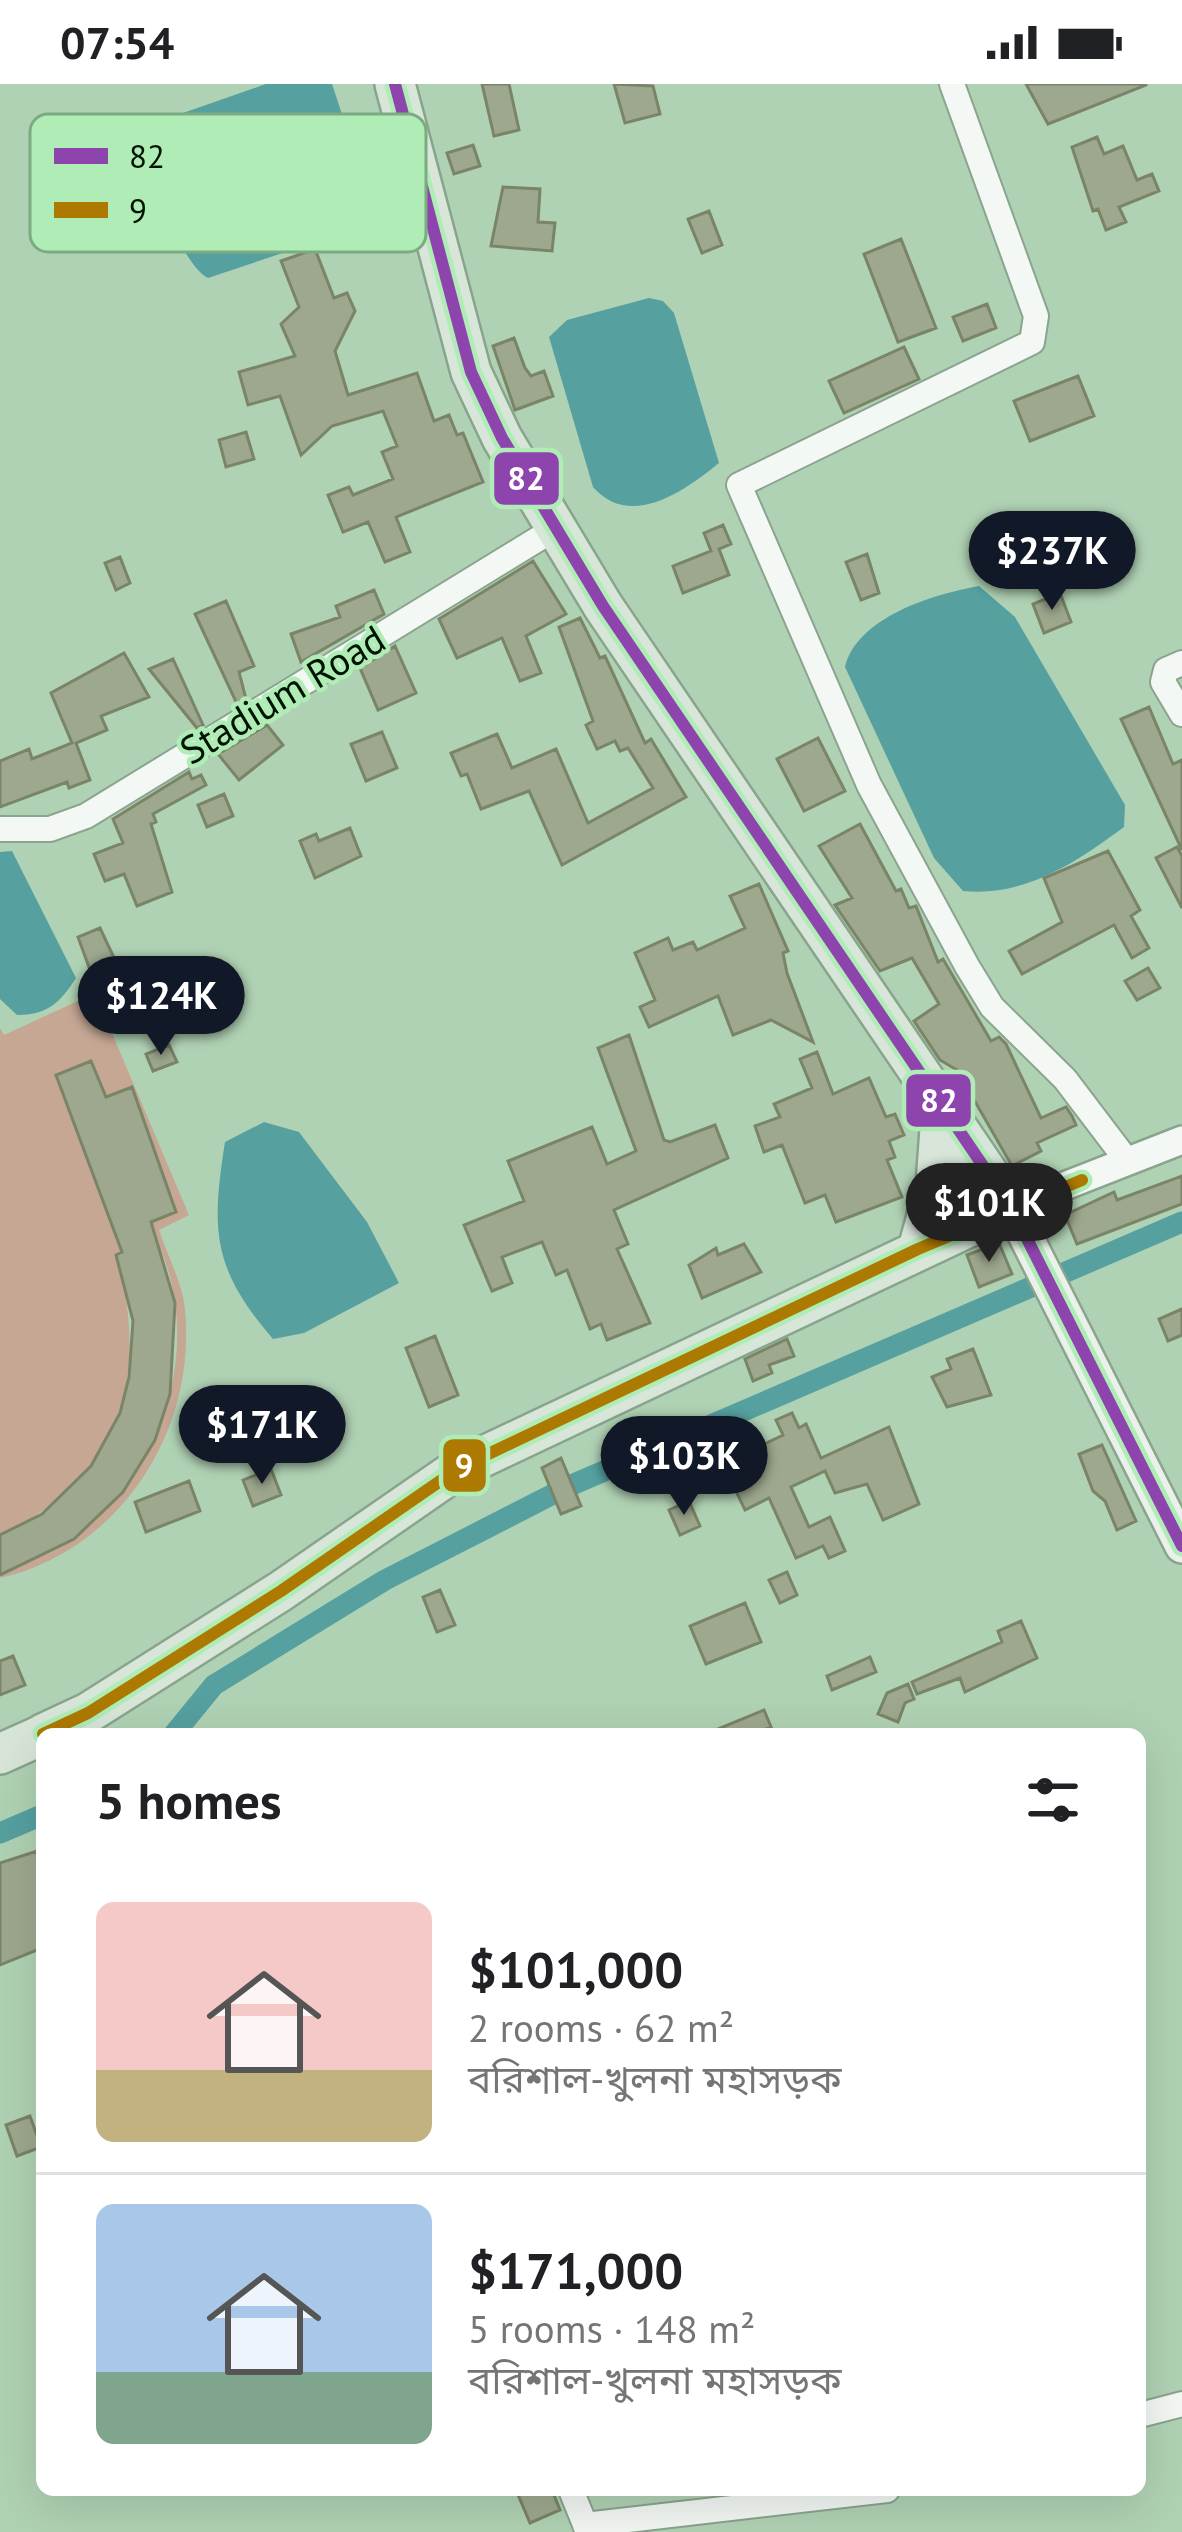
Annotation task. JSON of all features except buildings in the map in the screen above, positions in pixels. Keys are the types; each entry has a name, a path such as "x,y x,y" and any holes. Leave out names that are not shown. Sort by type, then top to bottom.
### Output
{"highway":[{"path":"395,84 403,114"},
{"path":"56,1728 88,1713 280,1591 459,1468 1011,1207 616,626 556,528 471,372 426,201"},
{"path":"918,1249 936,1184 942,1102"},
{"path":"0,1754 36,1737"}],"main road":[{"path":"1011,1207 1182,1546"}],"street":[{"path":"952,84 1036,316 1032,342 740,485 869,785 968,966 992,1007 1065,1079 1128,1162"},
{"name":"Stadium Road","path":"0,829 50,829 86,816 556,528"},
{"path":"1182,663 1166,670 1163,682 1182,714"},
{"path":"1011,1207 1182,1140"},
{"path":"1146,2413 1182,2404"},
{"path":"573,2496 586,2528 839,2496"}],"shaded area":[{"path":"95,993 189,1215 159,1230 185,1310 178,1400 163,1441 142,1480 114,1514 81,1542 43,1564 0,1578 80,1533 135,1473 169,1398 177,1318 156,1239 116,1255 130,1342 116,1419 99,1454 74,1485 41,1512 0,1535 0,1028 4,1035","holes":["90,1061 114,1116 57,1075","144,1125 176,1212 115,1235 83,1147"]}],"water":[{"path":"266,84 332,84 342,114 180,114"},
{"path":"185,252 286,252 208,278"},
{"path":"649,298 663,301 674,313 719,463 673,495 639,506 623,505 593,487 549,337 567,320"},
{"path":"979,586 1015,617 1125,805 1124,827 1087,853 1028,883 963,891 934,858 845,667 852,649 881,622 920,602"},
{"path":"12,851 76,978 52,1006 17,1015 0,999 0,852"},
{"path":"264,1122 299,1132 367,1222 399,1283 304,1333 273,1339 227,1269 218,1225 225,1142"}],"waterway":[{"path":"179,1728 214,1685 385,1580 567,1487 1182,1222"},
{"path":"0,1833 36,1818"}],"transit line":[{"name":"82","path":"395,84 403,114"},
{"name":"82","path":"426,201 471,372 502,438 603,606 1011,1207 1182,1546"},
{"name":"9","path":"56,1728 88,1713 281,1591 459,1468 918,1249 1082,1180"}]}
